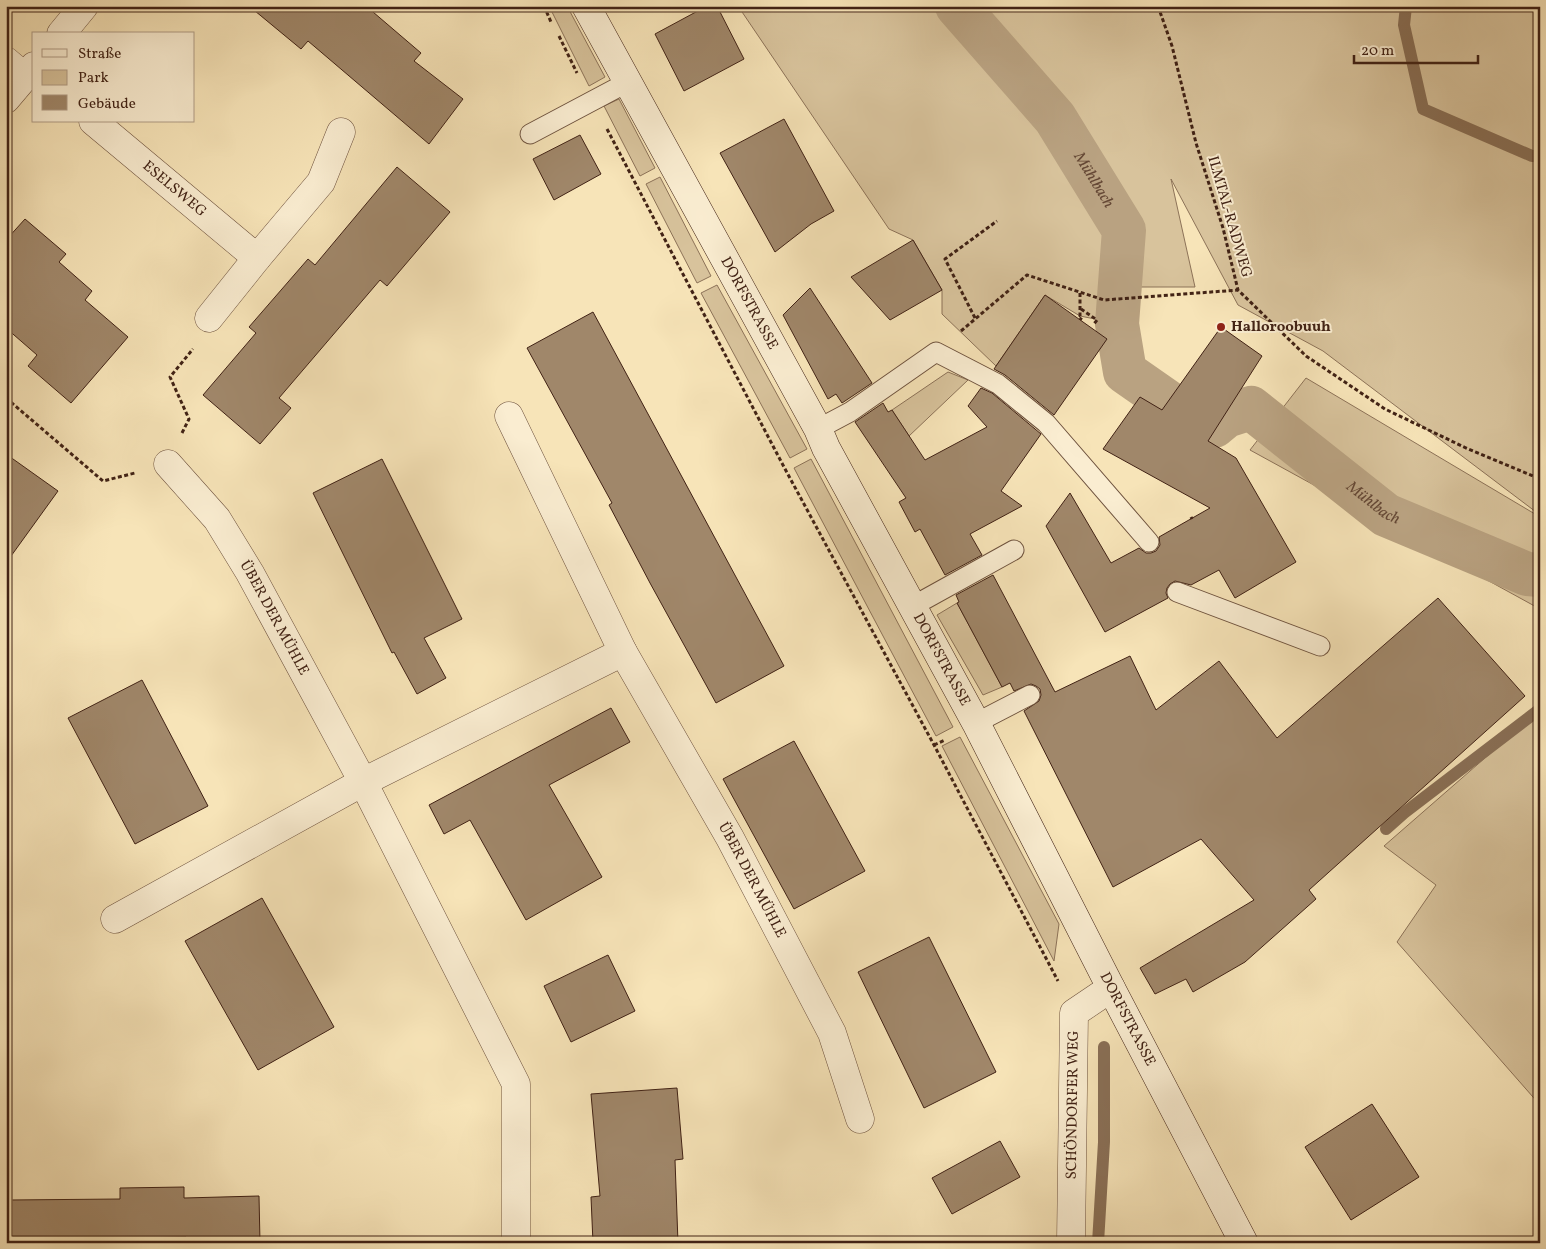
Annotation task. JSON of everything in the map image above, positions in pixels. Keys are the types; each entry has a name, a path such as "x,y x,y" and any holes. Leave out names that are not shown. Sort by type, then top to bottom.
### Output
{"street":[{"path":"63,32 84,6"},
{"name":"DORFSTRASSE","path":"586,6 818,429 826,448 976,723 1244,1243"},
{"path":"6,99 26,69"},
{"name":"ESELSWEG","path":"94,122 257,258"},
{"path":"209,318 320,182 341,132"},
{"name":"ÜBER DER MÜHLE","path":"510,416 623,652 730,838 832,1033 860,1119"},
{"name":"ÜBER DER MÜHLE","path":"168,464 217,519 250,573 363,782 516,1084 516,1243"},
{"path":"115,919 363,782 623,652"},
{"name":"SCHÖNDORFER WEG","path":"1071,1243 1074,1013 1111,988"}],"lane":[{"path":"530,134 628,82"},
{"path":"818,429 850,412 936,352 998,384 1046,423 1150,542"},
{"path":"913,606 1014,550"},
{"path":"1177,592 1320,646"},
{"path":"976,723 1030,695"}],"path":[{"path":"544,6 552,24"},
{"name":"ILMTAL-RADWEG","path":"1158,6 1172,46 1196,143 1223,228 1238,290 1306,356 1385,409 1466,448 1540,479"},
{"path":"557,32 592,102 934,745 1074,1013"},
{"path":"975,318 945,259 997,221"},
{"path":"936,352 1027,275 1104,300 1238,290"},
{"path":"1080,293 1080,316 1082,317 1080,320"},
{"path":"1080,309 1097,320 1093,325"},
{"path":"6,398 103,481 168,464 189,419 170,377 202,338 209,318"}],"green space":[{"path":"549,6 567,6 605,77 589,86"},
{"path":"738,6 1540,6 1540,515 1323,351 1238,305 1171,179 1195,287 1103,287 1104,300 1100,320 1080,316 1045,295 996,366 942,314 942,290 913,240 889,229"},
{"path":"619,99 655,168 640,176 604,106"},
{"path":"660,177 711,276 697,283 646,184"},
{"path":"717,285 807,449 790,458 701,293"},
{"path":"948,372 968,380 909,436 892,410"},
{"path":"1306,378 1540,517 1540,609 1250,450"},
{"path":"811,459 953,727 936,736 794,468"},
{"path":"957,603 1002,687 983,695 937,615"},
{"path":"1540,710 1540,1105 1397,942 1436,885 1384,846"},
{"path":"960,737 1059,924 1054,961 942,746"}],"building":[{"path":"249,6 366,6 421,53 414,61 463,99 429,144 308,41 301,49"},
{"path":"707,6 717,6 744,59 684,91 655,34"},
{"path":"784,119 834,211 811,224 775,252 720,153"},
{"path":"580,135 601,174 554,200 533,159"},
{"path":"397,167 450,212 387,286 380,280 279,398 291,408 260,444 203,395 256,333 249,327 308,259 315,265"},
{"path":"25,219 66,254 59,262 92,291 85,300 128,337 71,403 28,366 37,355 6,328 6,240"},
{"path":"913,240 942,290 890,320 851,277"},
{"path":"810,288 872,383 842,403 836,394 828,399 783,315"},
{"path":"1045,295 1107,339 1054,415 1005,375 994,369"},
{"path":"593,312 784,666 716,703 609,505 612,503 527,348"},
{"path":"1221,327 1262,356 1208,441 1236,458 1296,562 1235,598 1219,570 1191,585 1175,581 1167,588 1168,598 1105,632 1046,526 1070,493 1111,563 1139,548 1146,553 1156,551 1160,545 1159,537 1210,508 1103,449 1140,397 1162,410"},
{"path":"981,388 992,393 1041,434 1001,491 1022,506 970,534 982,555 945,575 920,529 915,532 899,502 906,498 855,422 883,403 888,412 892,410 925,460 987,427 968,406"},
{"path":"6,454 58,491 6,563"},
{"path":"382,459 462,619 424,638 446,678 417,694 394,652 392,653 313,493"},
{"path":"993,575 1055,692 1130,656 1156,710 1219,661 1277,738 1438,598 1525,696 1309,890 1316,899 1245,962 1193,992 1186,979 1155,994 1140,968 1254,900 1201,839 1113,887 1024,711 1039,701 1040,689 1031,684 1014,691 1010,683 1002,687 957,603 959,602 956,595"},
{"path":"142,680 208,806 135,844 68,718"},
{"path":"611,708 630,742 549,785 602,877 526,920 470,820 444,834 429,805"},
{"path":"794,741 865,871 794,909 723,779"},
{"path":"262,898 334,1027 258,1070 185,941"},
{"path":"929,937 996,1072 924,1108 858,972"},
{"path":"608,955 635,1011 571,1042 544,986"},
{"path":"677,1088 683,1159 675,1160 678,1243 593,1243 591,1197 600,1196 591,1094"},
{"path":"1372,1104 1419,1177 1351,1220 1305,1147"},
{"path":"1000,1141 1020,1177 952,1214 932,1178"},
{"path":"184,1187 184,1198 259,1196 260,1243 186,1243 186,1237 78,1239 78,1243 10,1243 9,1200 120,1199 120,1188"}],"waterway":[{"name":"Mühlbach","path":"957,6 1055,118 1124,230 1117,324 1125,372 1168,402"},
{"name":"Mühlbach","path":"1406,6 1404,25 1423,109 1532,156 1540,156"},
{"name":"Mühlbach","path":"1195,426 1214,426 1226,416 1251,408 1386,515 1527,574 1540,575"},
{"path":"1386,829 1404,813 1540,709"},
{"path":"1098,1243 1104,1142 1104,1047"}],"place":[{"name":"Halloroobuuh","path":"1221,327"}]}
